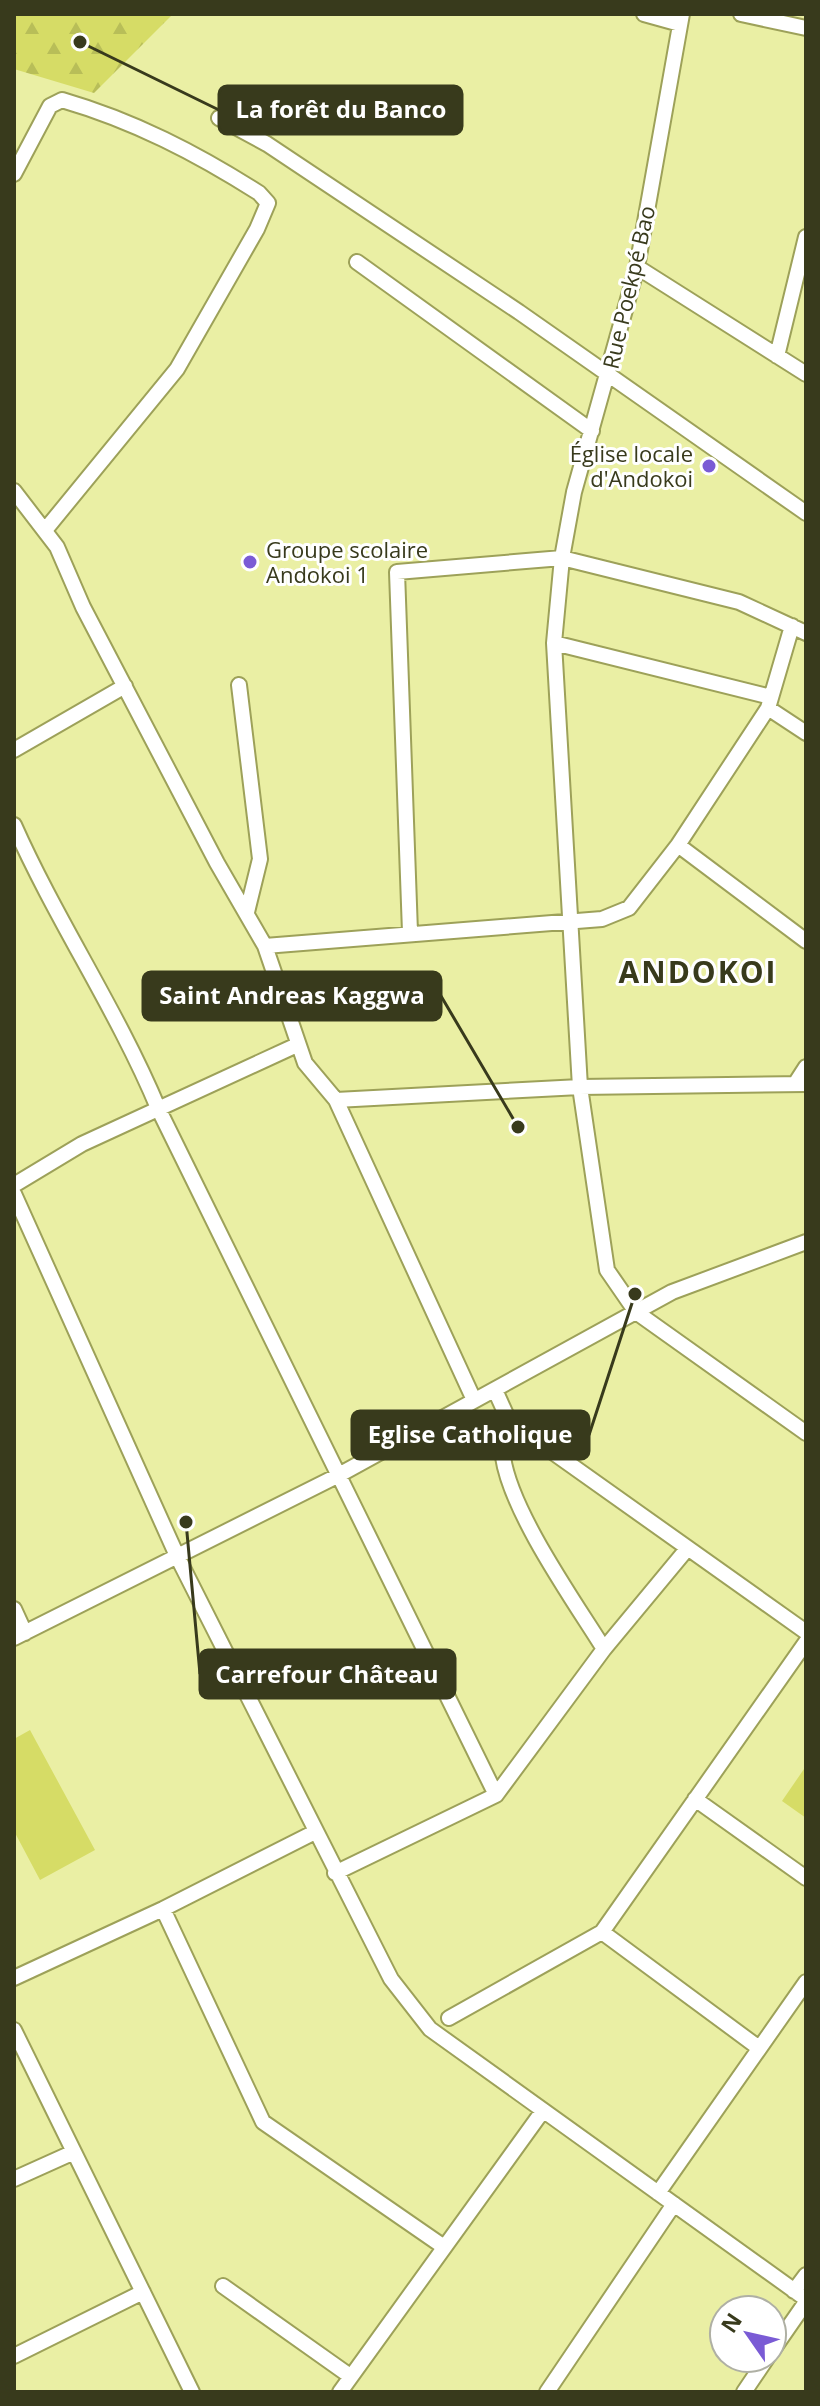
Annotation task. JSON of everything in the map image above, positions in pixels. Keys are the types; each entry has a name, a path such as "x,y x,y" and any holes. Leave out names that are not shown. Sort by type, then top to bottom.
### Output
{"street":[{"path":"644,14 681,19"},
{"path":"741,14 806,28"},
{"name":"Rue Poekpé Bao","path":"681,19 637,267 574,492 562,558 554,643 580,1087 607,1270 636,1312 806,1433"},
{"path":"14,174 50,106 62,100 110,113 178,144 234,177 268,203 257,229 177,369 46,529"},
{"path":"219,118 338,190 806,513"},
{"path":"777,356 806,237"},
{"path":"357,262 592,431"},
{"path":"637,267 806,374"},
{"path":"14,491 46,529 217,863 265,946 293,1019 297,1045 305,1063 336,1100 474,1400"},
{"path":"265,946 602,919 629,908 678,845 770,702 799,630 739,602 562,558 397,572 410,932"},
{"path":"554,643 770,702 806,733"},
{"path":"239,685 260,859 247,912"},
{"path":"14,750 125,686"},
{"path":"14,825 55,910 135,1053 158,1108 337,1476 496,1795"},
{"path":"678,845 806,941"},
{"path":"14,1185 58,1157 297,1045"},
{"path":"336,1100 580,1087 800,1084 806,1067"},
{"path":"14,1194 178,1558 391,1979 430,2029 802,2298"},
{"path":"14,1609 20,1636 337,1476 700,1279 806,1242"},
{"path":"495,1390 509,1421 806,1632"},
{"path":"509,1421 503,1454 507,1472 550,1563 604,1649"},
{"path":"335,1873 496,1795 604,1649 687,1549"},
{"path":"449,2018 602,1932 806,1642"},
{"path":"695,1799 806,1878"},
{"path":"14,1978 163,1909 315,1832"},
{"path":"163,1909 263,2122 444,2247"},
{"path":"602,1932 759,2048"},
{"path":"658,2193 806,1982"},
{"path":"14,2030 192,2392"},
{"path":"340,2392 542,2112"},
{"path":"14,2179 74,2152"},
{"path":"547,2392 674,2204"},
{"path":"788,2323 802,2298 806,2275"},
{"path":"223,2286 350,2376"},
{"path":"14,2356 143,2292"},
{"path":"744,2392 756,2374"}],"green space":[{"path":"14,14 173,14 94,93 14,69"},
{"path":"30,1730 95,1850 40,1880 14,1831 14,1739"},
{"path":"806,1770 806,1818 782,1801"}],"place":[{"name":"La forêt du Banco","path":"80,42"},
{"name":"Église locale d'Andokoi","path":"709,466"},
{"name":"Groupe scolaire Andokoi 1","path":"250,562"},
{"name":"Saint Andreas Kaggwa","path":"518,1127"},
{"name":"Eglise Catholique","path":"635,1294"},
{"name":"Carrefour Château","path":"186,1522"}],"district":[{"name":"ANDOKOI","path":"698,971"}]}
